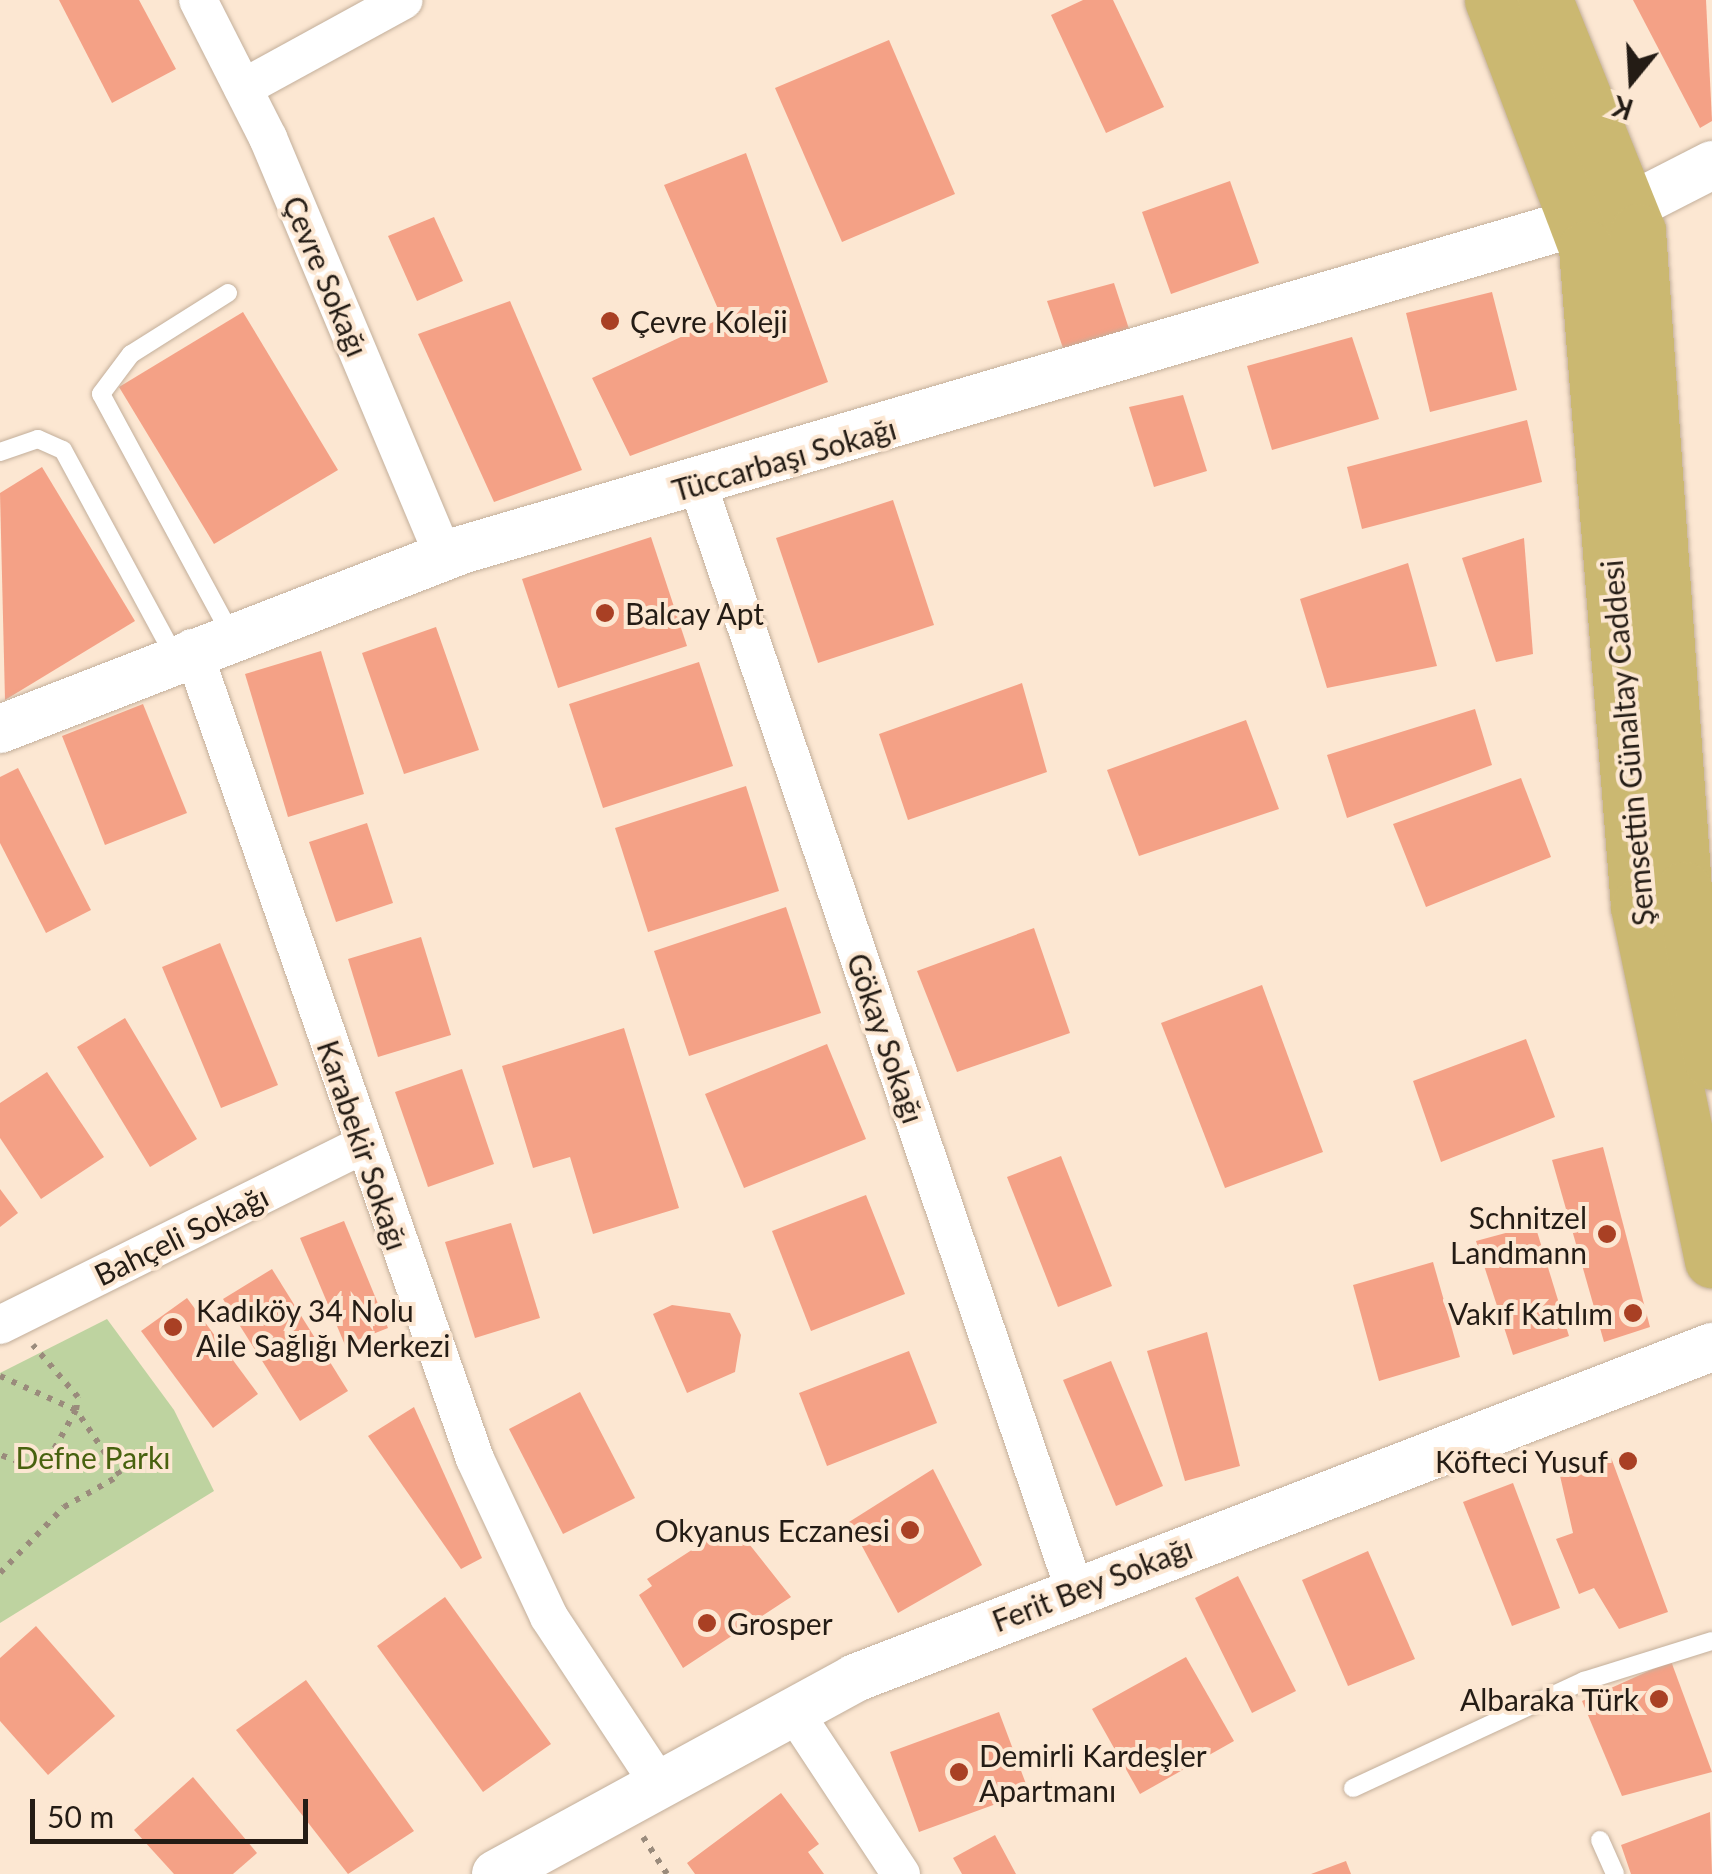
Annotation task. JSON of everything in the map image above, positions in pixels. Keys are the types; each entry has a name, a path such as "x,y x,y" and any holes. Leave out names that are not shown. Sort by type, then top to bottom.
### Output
{"main road":[{"name":"Şemsettin Günaltay Caddesi","path":"1492,0 1580,220 1638,906 1712,1260"},
{"name":"Şemsettin Günaltay Caddesi","path":"1545,0 1632,206 1684,889 1712,1062"}],"street":[{"name":"Çevre Sokağı","path":"198,0 243,88 444,556"},
{"path":"243,88 404,0"},
{"path":"1580,220 1632,206 1712,165"},
{"name":"Tüccarbaşı Sokağı","path":"0,729 199,646 444,556 698,485 1580,220"},
{"name":"Gökay Sokağı","path":"698,485 1074,1591"},
{"name":"Karabekir Sokağı","path":"199,646 363,1145 517,1556 658,1782"},
{"name":"Bahçeli Sokağı","path":"6,1322 363,1145"},
{"name":"Ferit Bey Sokağı","path":"496,1874 792,1708 1074,1591 1712,1347"},
{"path":"792,1708 901,1874"}],"lane":[{"path":"199,646 102,394 131,354 228,294"},
{"path":"0,452 38,439 63,450 199,646"},
{"path":"1353,1788 1584,1681 1712,1641"},
{"path":"1600,1840 1615,1874"}],"path":[{"path":"0,1455 30,1466 52,1453 76,1410 78,1398 6,1322"},
{"path":"0,1376 76,1410 120,1475 64,1507 0,1573"},
{"path":"636,1826 667,1874"}],"green space":[{"name":"Defne Parkı","path":"107,1319 174,1410 214,1491 0,1623 0,1373"}],"building":[{"path":"59,0 139,0 176,69 112,103"},
{"path":"1083,0 1113,0 1164,107 1106,133 1051,15"},
{"path":"1633,0 1706,0 1712,121 1700,128"},
{"path":"889,40 955,194 842,242 775,88"},
{"path":"746,153 828,382 630,456 592,378 722,318 664,185"},
{"path":"1230,181 1259,263 1171,294 1142,212"},
{"path":"434,217 463,281 417,301 388,236"},
{"path":"1114,283 1130,332 1064,351 1047,301"},
{"path":"1492,292 1517,390 1430,412 1406,313"},
{"path":"510,301 582,470 494,502 418,334"},
{"path":"243,312 338,470 214,544 119,387"},
{"path":"1352,337 1379,419 1272,450 1247,366"},
{"path":"1183,395 1207,471 1154,487 1129,407"},
{"path":"1527,420 1542,482 1362,529 1347,467"},
{"path":"42,467 135,621 5,700 0,493"},
{"path":"893,500 934,625 818,663 776,538"},
{"name":"Balcay Apt","path":"651,537 687,646 558,688 522,579"},
{"path":"1524,538 1533,654 1496,662 1462,558"},
{"path":"1408,563 1437,666 1327,688 1300,599"},
{"path":"436,627 479,750 404,774 362,653"},
{"path":"321,651 364,794 288,817 245,674"},
{"path":"699,662 733,766 603,808 569,704"},
{"path":"1022,683 1047,772 908,820 879,734"},
{"path":"143,704 187,813 105,845 62,736"},
{"path":"1475,709 1492,765 1347,818 1327,755"},
{"path":"1246,720 1279,809 1139,856 1107,770"},
{"path":"18,768 91,910 46,933 0,843 0,777"},
{"path":"1521,778 1551,857 1426,907 1393,824"},
{"path":"746,786 779,891 648,932 615,828"},
{"path":"367,823 393,903 336,922 309,842"},
{"path":"786,907 821,1013 689,1056 654,951"},
{"path":"1034,928 1070,1033 957,1072 917,971"},
{"path":"421,937 451,1035 378,1057 348,959"},
{"path":"220,943 278,1085 221,1108 162,967"},
{"path":"1262,985 1323,1152 1225,1188 1161,1023"},
{"path":"125,1018 197,1139 150,1167 77,1047"},
{"path":"624,1028 679,1208 593,1234 570,1157 533,1168 502,1066"},
{"path":"1526,1039 1555,1117 1441,1162 1413,1081"},
{"path":"827,1044 866,1139 744,1188 705,1094"},
{"path":"462,1069 494,1164 428,1187 395,1092"},
{"path":"47,1072 104,1157 41,1199 0,1138 0,1103"},
{"path":"1603,1147 1650,1327 1604,1342 1552,1160"},
{"path":"1061,1156 1112,1286 1058,1307 1007,1177"},
{"path":"0,1189 18,1213 0,1227"},
{"path":"866,1195 905,1294 811,1331 772,1231"},
{"path":"344,1221 388,1328 345,1345 300,1238"},
{"path":"511,1223 540,1318 475,1338 445,1242"},
{"path":"1535,1225 1569,1336 1513,1355 1476,1241"},
{"path":"1433,1262 1460,1357 1379,1381 1353,1285"},
{"path":"272,1269 348,1391 300,1421 223,1299"},
{"path":"187,1298 258,1394 213,1428 141,1331"},
{"path":"672,1305 730,1313 741,1335 735,1372 687,1393 653,1314"},
{"path":"1207,1332 1240,1466 1185,1481 1147,1351"},
{"path":"909,1351 937,1423 827,1466 799,1393"},
{"path":"1111,1361 1163,1486 1116,1506 1063,1380"},
{"path":"580,1392 635,1498 563,1534 509,1429"},
{"path":"414,1407 482,1558 461,1569 368,1436"},
{"path":"1609,1452 1668,1612 1619,1629 1594,1588 1579,1594 1556,1539 1573,1533 1558,1467"},
{"path":"933,1469 982,1565 898,1613 849,1522"},
{"path":"1513,1483 1560,1608 1512,1626 1463,1502"},
{"path":"738,1530 791,1597 683,1668 639,1595 652,1586 647,1579 721,1531 726,1538"},
{"path":"1368,1551 1415,1659 1348,1686 1302,1580"},
{"path":"1238,1576 1296,1691 1252,1713 1195,1598"},
{"path":"445,1597 551,1744 483,1792 377,1646"},
{"path":"36,1626 115,1716 48,1775 0,1721 0,1658"},
{"path":"1186,1657 1234,1741 1140,1794 1092,1709"},
{"path":"1671,1661 1712,1772 1622,1796 1582,1701"},
{"path":"306,1680 414,1831 348,1874 236,1730"},
{"name":"Demirli Kardeşler Apartmanı","path":"999,1712 1029,1792 919,1832 890,1752"},
{"path":"193,1777 257,1853 233,1874 174,1874 134,1830"},
{"path":"781,1793 819,1844 808,1852 824,1874 695,1874 687,1863"},
{"path":"1710,1812 1712,1874 1631,1874 1621,1845"},
{"path":"995,1835 1016,1874 962,1874 953,1858"},
{"path":"1346,1861 1351,1874 1311,1874"}],"place":[{"name":"Çevre Koleji","path":"610,321"},
{"name":"Balcay Apt","path":"605,613"},
{"name":"Schnitzel Landmann","path":"1607,1234"},
{"name":"Vakıf Katılım","path":"1633,1313"},
{"name":"Kadıköy 34 Nolu Aile Sağlığı Merkezi","path":"173,1327"},
{"name":"Köfteci Yusuf","path":"1628,1461"},
{"name":"Okyanus Eczanesi","path":"910,1530"},
{"name":"Grosper","path":"707,1623"},
{"name":"Albaraka Türk","path":"1659,1699"},
{"name":"Demirli Kardeşler Apartmanı","path":"959,1772"}]}
